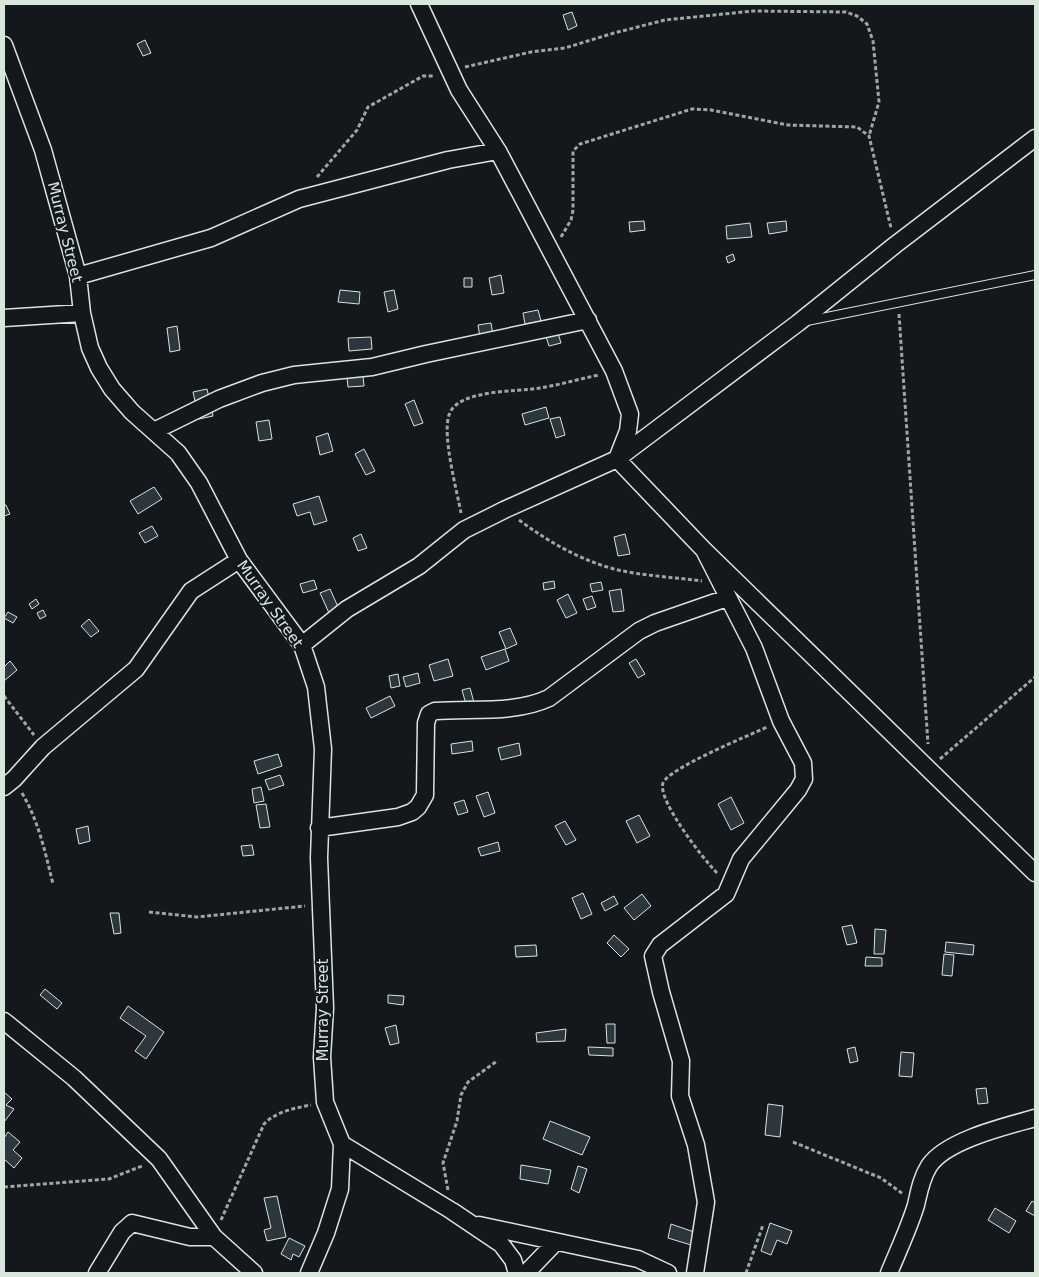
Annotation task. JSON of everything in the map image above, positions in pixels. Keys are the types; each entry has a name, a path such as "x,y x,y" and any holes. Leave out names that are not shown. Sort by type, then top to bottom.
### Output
{"street":[{"path":"419,4 459,90 498,151 614,371 630,414 628,431 617,459"},
{"name":"Murray Street","path":"4,45 43,150 78,276 82,312 90,348 99,368 117,395 178,453 199,483 239,560 302,645 316,687 323,749 319,828 325,1008 322,1057 325,1102 342,1144 340,1189 309,1273"},
{"path":"302,645 347,609 419,566 464,530 617,459 798,323 895,245 1035,138"},
{"path":"78,276 211,238 299,199 448,160 498,151"},
{"path":"4,318 82,312"},
{"path":"154,431 219,399 270,381 304,374 372,367 588,320"},
{"path":"617,459 704,550 930,768 1035,873"},
{"path":"695,1273 706,1202 696,1145 680,1096 681,1061 661,992 653,956 660,945 726,894 741,859 798,790 804,779 803,763 781,721 754,648 723,591 704,550"},
{"path":"9,783 43,746 136,669 191,591 239,560"},
{"path":"319,828 398,817 412,812 418,807 425,795 426,723 429,714 435,711 506,708 537,704 549,698 639,631 723,591"},
{"path":"4,1021 74,1078 159,1159 214,1237 254,1273"},
{"path":"889,1273 916,1205 917,1192 930,1165 950,1148 975,1136 1035,1118"},
{"path":"342,1144 452,1210 501,1244 513,1260 517,1273"},
{"path":"96,1273 122,1232 132,1223 190,1237 214,1237"},
{"path":"471,1223 638,1259 668,1273"},
{"path":"526,1273 555,1242"}],"lane":[{"path":"798,323 1035,275"}],"path":[{"path":"450,70 531,52 565,48 665,20 753,11 846,12 857,16 867,24 873,40 879,102 868,136 895,245"},
{"path":"299,199 357,130 368,107 378,100 424,76 439,78 459,90"},
{"path":"551,249 571,220 573,152 580,144 589,140 692,110 711,110 788,125 857,127 868,136"},
{"path":"899,303 930,768"},
{"path":"464,530 448,437 449,415 458,403 479,395 540,388 614,371"},
{"path":"504,510 549,542 581,558 616,569 723,591"},
{"path":"930,768 1035,677"},
{"path":"4,696 43,746"},
{"path":"732,883 718,873 698,851 667,803 662,792 663,783 668,776 692,762 781,721"},
{"path":"9,783 35,814 53,884"},
{"path":"149,912 197,917 321,905"},
{"path":"452,1210 443,1163 457,1121 461,1095 468,1082 497,1060"},
{"path":"214,1237 264,1124 269,1119 294,1108 325,1102"},
{"path":"793,1142 887,1180 916,1205"},
{"path":"4,1187 109,1179 159,1159"},
{"path":"746,1273 763,1225"}],"building":[{"path":"572,12 577,26 568,30 563,15"},
{"path":"145,40 151,53 143,56 137,44"},
{"path":"644,221 645,230 630,232 629,222"},
{"path":"786,221 787,231 769,234 767,223"},
{"path":"750,223 752,237 727,239 726,226"},
{"path":"733,254 735,260 728,263 726,257"},
{"path":"501,275 504,293 492,295 489,278"},
{"path":"464,278 472,278 472,287 464,287"},
{"path":"340,290 360,292 359,304 338,302"},
{"path":"394,290 398,309 388,312 384,292"},
{"path":"538,310 541,321 525,324 523,313"},
{"path":"554,320 561,343 549,346 542,324"},
{"path":"491,323 495,347 482,350 478,325"},
{"path":"177,326 180,350 170,352 167,328"},
{"path":"371,337 372,349 349,351 348,338"},
{"path":"363,376 364,386 348,387 347,378"},
{"path":"207,389 213,416 199,419 193,392"},
{"path":"414,400 423,423 414,426 405,404"},
{"path":"546,407 549,418 525,425 522,414"},
{"path":"560,417 565,435 556,438 550,419"},
{"path":"269,420 272,439 259,441 256,422"},
{"path":"328,433 333,451 320,455 316,437"},
{"path":"364,449 375,471 366,475 355,454"},
{"path":"154,487 162,499 138,514 130,501"},
{"path":"319,496 327,521 314,525 310,512 297,516 293,504"},
{"path":"4,505 6,505 10,514 4,516"},
{"path":"152,526 158,536 145,543 139,533"},
{"path":"361,534 367,548 358,551 353,538"},
{"path":"625,534 630,554 618,556 614,537"},
{"path":"314,580 317,589 303,593 300,584"},
{"path":"554,581 555,588 544,590 543,583"},
{"path":"601,582 603,590 592,592 590,584"},
{"path":"330,589 339,609 329,613 320,593"},
{"path":"621,589 624,611 613,612 609,591"},
{"path":"568,594 577,613 566,618 557,600"},
{"path":"592,596 596,607 587,610 583,599"},
{"path":"36,599 39,604 32,609 29,604"},
{"path":"43,610 46,616 40,619 37,613"},
{"path":"8,612 17,617 13,623 4,618"},
{"path":"89,619 99,631 91,637 81,626"},
{"path":"510,628 517,644 506,649 499,632"},
{"path":"505,649 509,661 486,670 481,657"},
{"path":"448,659 453,676 434,681 429,665"},
{"path":"636,659 645,674 638,678 629,663"},
{"path":"10,661 17,670 4,681 4,667"},
{"path":"418,673 420,683 406,687 403,677"},
{"path":"398,674 400,686 391,688 389,676"},
{"path":"470,688 475,706 467,708 462,690"},
{"path":"390,696 395,706 371,718 366,708"},
{"path":"472,741 473,751 452,754 451,744"},
{"path":"519,743 521,755 501,760 498,748"},
{"path":"278,754 282,766 258,774 254,761"},
{"path":"280,775 284,785 269,790 265,780"},
{"path":"261,787 264,801 254,803 252,789"},
{"path":"488,792 495,813 484,817 476,796"},
{"path":"731,797 744,823 731,830 718,804"},
{"path":"464,800 468,812 458,815 454,803"},
{"path":"266,804 270,827 260,828 256,805"},
{"path":"639,815 650,836 637,843 626,821"},
{"path":"565,821 576,840 566,845 555,826"},
{"path":"88,826 90,841 79,844 76,829"},
{"path":"498,842 500,851 481,856 478,848"},
{"path":"252,845 254,855 243,856 241,846"},
{"path":"583,893 592,914 581,919 572,898"},
{"path":"642,894 651,906 634,920 624,908"},
{"path":"614,896 618,904 605,911 601,903"},
{"path":"110,913 119,913 121,933 114,934"},
{"path":"852,925 857,943 847,945 842,927"},
{"path":"875,929 886,930 884,954 874,954"},
{"path":"614,935 629,949 621,957 607,943"},
{"path":"946,942 974,945 973,955 945,952"},
{"path":"536,945 537,956 516,957 515,946"},
{"path":"944,954 954,955 952,976 942,975"},
{"path":"866,957 882,958 882,966 865,966"},
{"path":"45,989 62,1003 57,1009 40,995"},
{"path":"388,995 404,996 403,1005 388,1003"},
{"path":"128,1006 164,1032 146,1059 135,1051 146,1036 120,1018"},
{"path":"606,1024 615,1024 615,1043 607,1043"},
{"path":"396,1025 399,1043 390,1045 385,1028"},
{"path":"566,1029 565,1041 537,1042 536,1033"},
{"path":"588,1047 613,1048 613,1056 589,1055"},
{"path":"855,1047 858,1061 850,1063 847,1049"},
{"path":"901,1052 914,1053 912,1077 899,1076"},
{"path":"986,1088 988,1103 978,1104 976,1089"},
{"path":"4,1092 12,1099 6,1105 14,1109 4,1122"},
{"path":"768,1104 783,1106 780,1137 765,1135"},
{"path":"550,1121 590,1137 582,1155 543,1139"},
{"path":"8,1132 20,1142 13,1150 22,1158 14,1168 4,1159 4,1138"},
{"path":"521,1165 551,1170 548,1184 520,1179"},
{"path":"578,1166 587,1169 579,1193 571,1189"},
{"path":"277,1196 286,1237 267,1241 264,1230 271,1228 264,1198"},
{"path":"1032,1201 1035,1203 1035,1216 1026,1211"},
{"path":"995,1208 1016,1221 1009,1233 988,1220"},
{"path":"770,1223 792,1231 787,1244 777,1240 771,1255 761,1251"},
{"path":"671,1224 694,1232 691,1245 668,1238"},
{"path":"289,1238 305,1246 299,1257 293,1254 291,1260 281,1254"}]}
